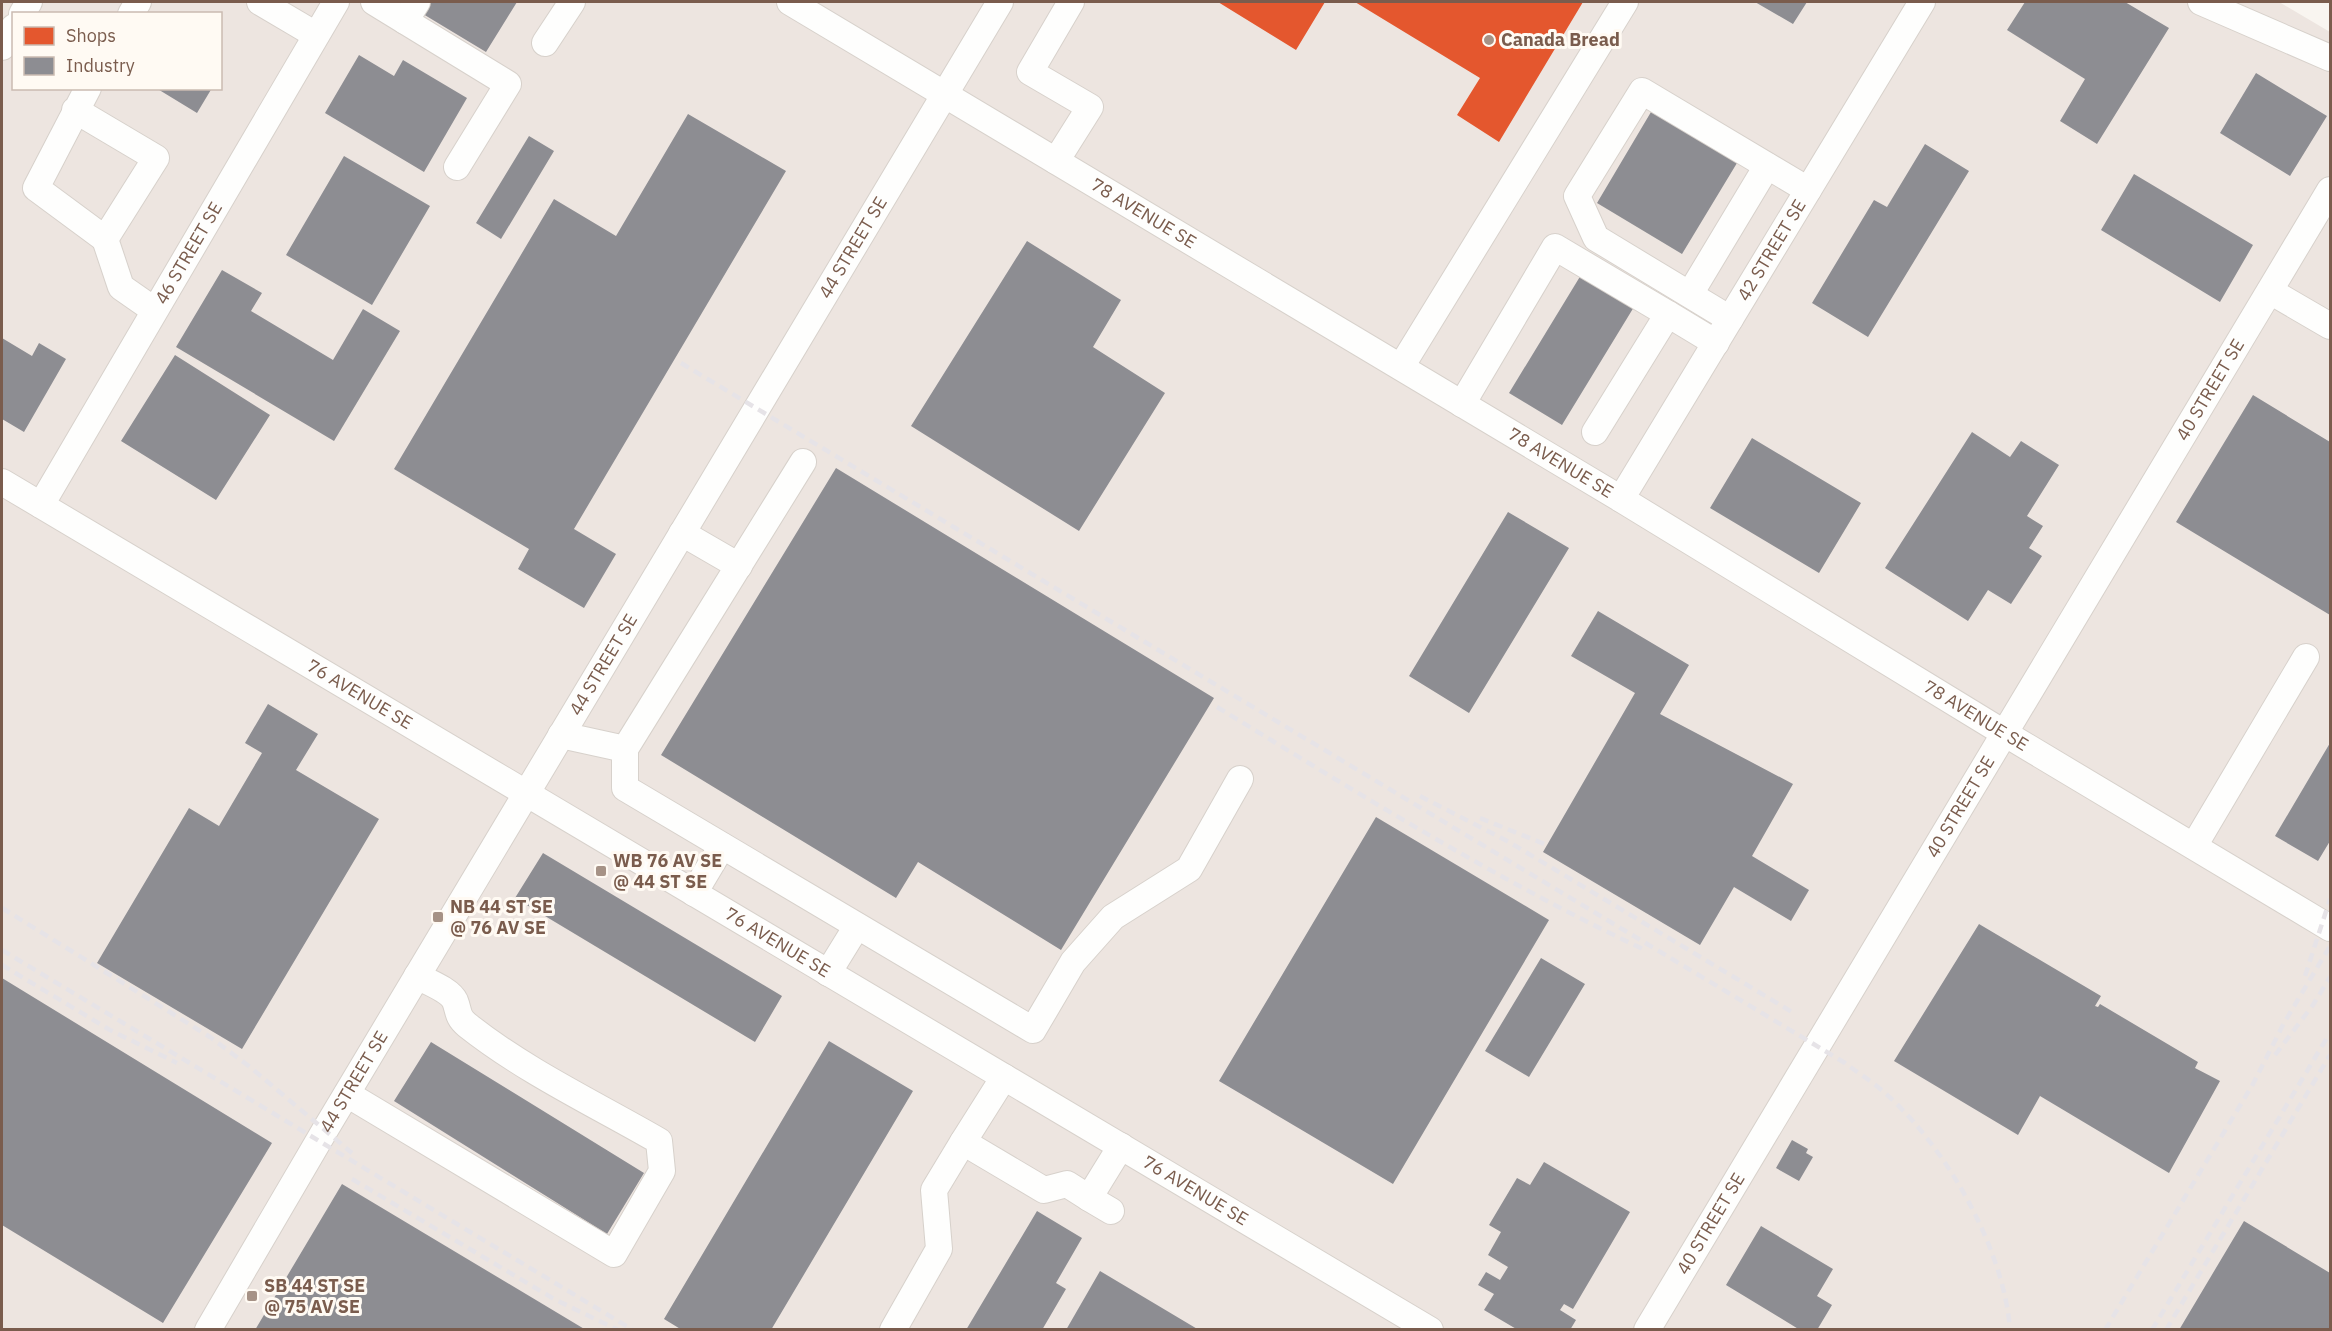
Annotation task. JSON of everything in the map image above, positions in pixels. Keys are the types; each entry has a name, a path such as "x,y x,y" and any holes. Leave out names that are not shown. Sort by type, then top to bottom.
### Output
{"street":[{"path":"260,2 316,35"},
{"name":"46 STREET SE","path":"41,505 336,2"},
{"path":"374,2 411,11 507,84 457,167"},
{"path":"545,43 572,2"},
{"name":"78 AVENUE SE","path":"790,2 1621,499 2004,733 2331,928"},
{"name":"44 STREET SE","path":"208,1329 1000,2"},
{"path":"1056,161 1090,107 1030,72 1071,2"},
{"path":"1401,368 1625,2"},
{"name":"42 STREET SE","path":"1621,499 1922,2"},
{"path":"2201,2 2331,58"},
{"path":"2,47 12,30"},
{"path":"1730,320 1596,238 1577,196 1642,91 1808,190"},
{"path":"105,239 156,158 81,99 36,188 105,239 121,287 154,310"},
{"path":"1690,294 1767,166"},
{"name":"40 STREET SE","path":"1647,1329 2331,190"},
{"path":"1462,404 1555,247 1716,343"},
{"path":"2270,291 2331,326"},
{"path":"1595,432 1668,314"},
{"path":"803,462 625,749 625,788 1034,1030 1073,962 1113,917 1189,869 1240,779"},
{"name":"76 AVENUE SE","path":"2,482 1430,1329"},
{"path":"682,533 739,566"},
{"path":"2193,846 2306,657"},
{"path":"561,735 625,749"},
{"path":"694,894 722,846"},
{"path":"828,973 857,926"},
{"path":"347,1094 614,1254 662,1171 659,1141 512,1056 464,1023 457,1013 455,1001 450,994 417,976"},
{"path":"893,1329 939,1249 934,1190 1004,1077"},
{"path":"963,1142 1044,1190 1067,1184 1111,1211"},
{"path":"1089,1198 1121,1146"}],"shaded area":[{"path":"2,2 2279,2 2330,32 2330,1329 2,1330"}],"building: Shops":[{"path":"1218,2 1325,2 1296,50"},
{"name":"Canada Bread","path":"1355,2 1583,2 1499,142 1457,115 1480,78"}],"building: Industry":[{"path":"431,2 517,2 486,52 423,14"},
{"path":"1755,2 1807,2 1793,24"},
{"path":"2025,2 2125,2 2169,28 2097,144 2060,121 2085,79 2007,30"},
{"path":"359,55 394,76 403,60 467,98 424,172 325,113"},
{"path":"2256,73 2327,116 2290,176 2220,133"},
{"path":"159,90 211,90 197,113"},
{"path":"1651,112 1737,163 1682,254 1597,203"},
{"path":"688,114 786,171 574,529 616,554 584,608 518,569 529,549 394,469 554,199 616,236"},
{"path":"529,136 554,151 501,239 476,223"},
{"path":"1925,144 1969,171 1868,337 1812,303 1874,200 1887,207"},
{"path":"344,156 430,206 372,305 286,255"},
{"path":"2134,174 2253,245 2220,302 2101,230"},
{"path":"1027,241 1121,300 1093,347 1165,393 1079,531 911,426"},
{"path":"222,270 262,293 251,311 333,360 363,309 400,331 334,441 176,347"},
{"path":"1584,270 1637,302 1562,425 1509,393"},
{"path":"2,338 32,356 39,343 66,359 24,432 2,419"},
{"path":"175,355 270,415 216,500 121,441"},
{"path":"2253,395 2330,442 2330,615 2176,522"},
{"path":"1972,432 2010,457 2021,441 2059,465 2027,516 2043,526 2029,548 2042,556 2011,604 1988,590 1968,621 1885,568"},
{"path":"1752,438 1861,503 1819,573 1710,508"},
{"path":"836,468 1214,698 1061,950 918,862 896,898 661,755"},
{"path":"1508,512 1569,548 1469,713 1409,676"},
{"path":"1598,611 1689,665 1660,714 1793,784 1752,856 1809,890 1791,921 1734,887 1700,945 1543,852 1635,693 1571,656"},
{"path":"268,704 318,734 296,770 379,819 242,1049 97,963 189,808 219,826 262,753 245,743"},
{"path":"2330,743 2330,841 2318,861 2275,836"},
{"path":"1376,817 1549,920 1393,1184 1219,1081"},
{"path":"543,853 782,996 755,1042 515,898"},
{"path":"1979,924 2101,996 2095,1006 2098,1007 2100,1004 2198,1062 2195,1068 2220,1081 2169,1173 2040,1096 2018,1135 1894,1061"},
{"path":"1541,958 1585,984 1529,1077 1485,1051"},
{"path":"2,978 272,1143 163,1323 2,1225"},
{"path":"829,1041 913,1091 771,1330 682,1330 664,1319"},
{"path":"431,1042 644,1173 607,1234 394,1101"},
{"path":"1792,1140 1808,1149 1806,1153 1813,1157 1799,1181 1776,1168"},
{"path":"1544,1162 1630,1212 1573,1309 1564,1304 1560,1310 1576,1320 1570,1330 1518,1330 1484,1310 1494,1294 1478,1285 1486,1272 1500,1280 1508,1267 1488,1255 1501,1232 1489,1225 1517,1178 1530,1185"},
{"path":"342,1184 586,1330 255,1330"},
{"path":"1037,1211 1082,1238 1056,1283 1066,1289 1042,1330 966,1330"},
{"path":"2244,1221 2330,1273 2330,1330 2179,1330"},
{"path":"1761,1226 1833,1269 1817,1296 1832,1305 1817,1330 1800,1330 1726,1285"},
{"path":"1100,1271 1199,1330 1066,1330"}],"railway":[{"path":"681,363 1845,1063 1870,1081 1908,1115 1950,1170 1968,1201 1997,1266 2010,1330"},
{"path":"1217,707 1483,866 1647,951"},
{"path":"1420,796 1509,842 1792,1012"},
{"path":"1480,818 1547,845"},
{"path":"2305,976 2330,899"},
{"path":"2,908 210,1037 250,1067 352,1153"},
{"path":"2105,1330 2253,1084 2284,1023 2330,946"},
{"path":"2,950 633,1330"},
{"path":"2,965 110,1030 177,1063"},
{"path":"2275,1055 2313,1005 2330,977"},
{"path":"2152,1330 2328,1036"},
{"path":"2166,1330 2330,1055"},
{"path":"352,1179 554,1299 618,1330"}],"place":[{"name":"Canada Bread","path":"1489,40"},
{"name":"WB 76 AV SE @ 44 ST SE","path":"601,871"},
{"name":"NB 44 ST SE @ 76 AV SE","path":"438,917"},
{"name":"SB 44 ST SE @ 75 AV SE","path":"252,1296"}]}
